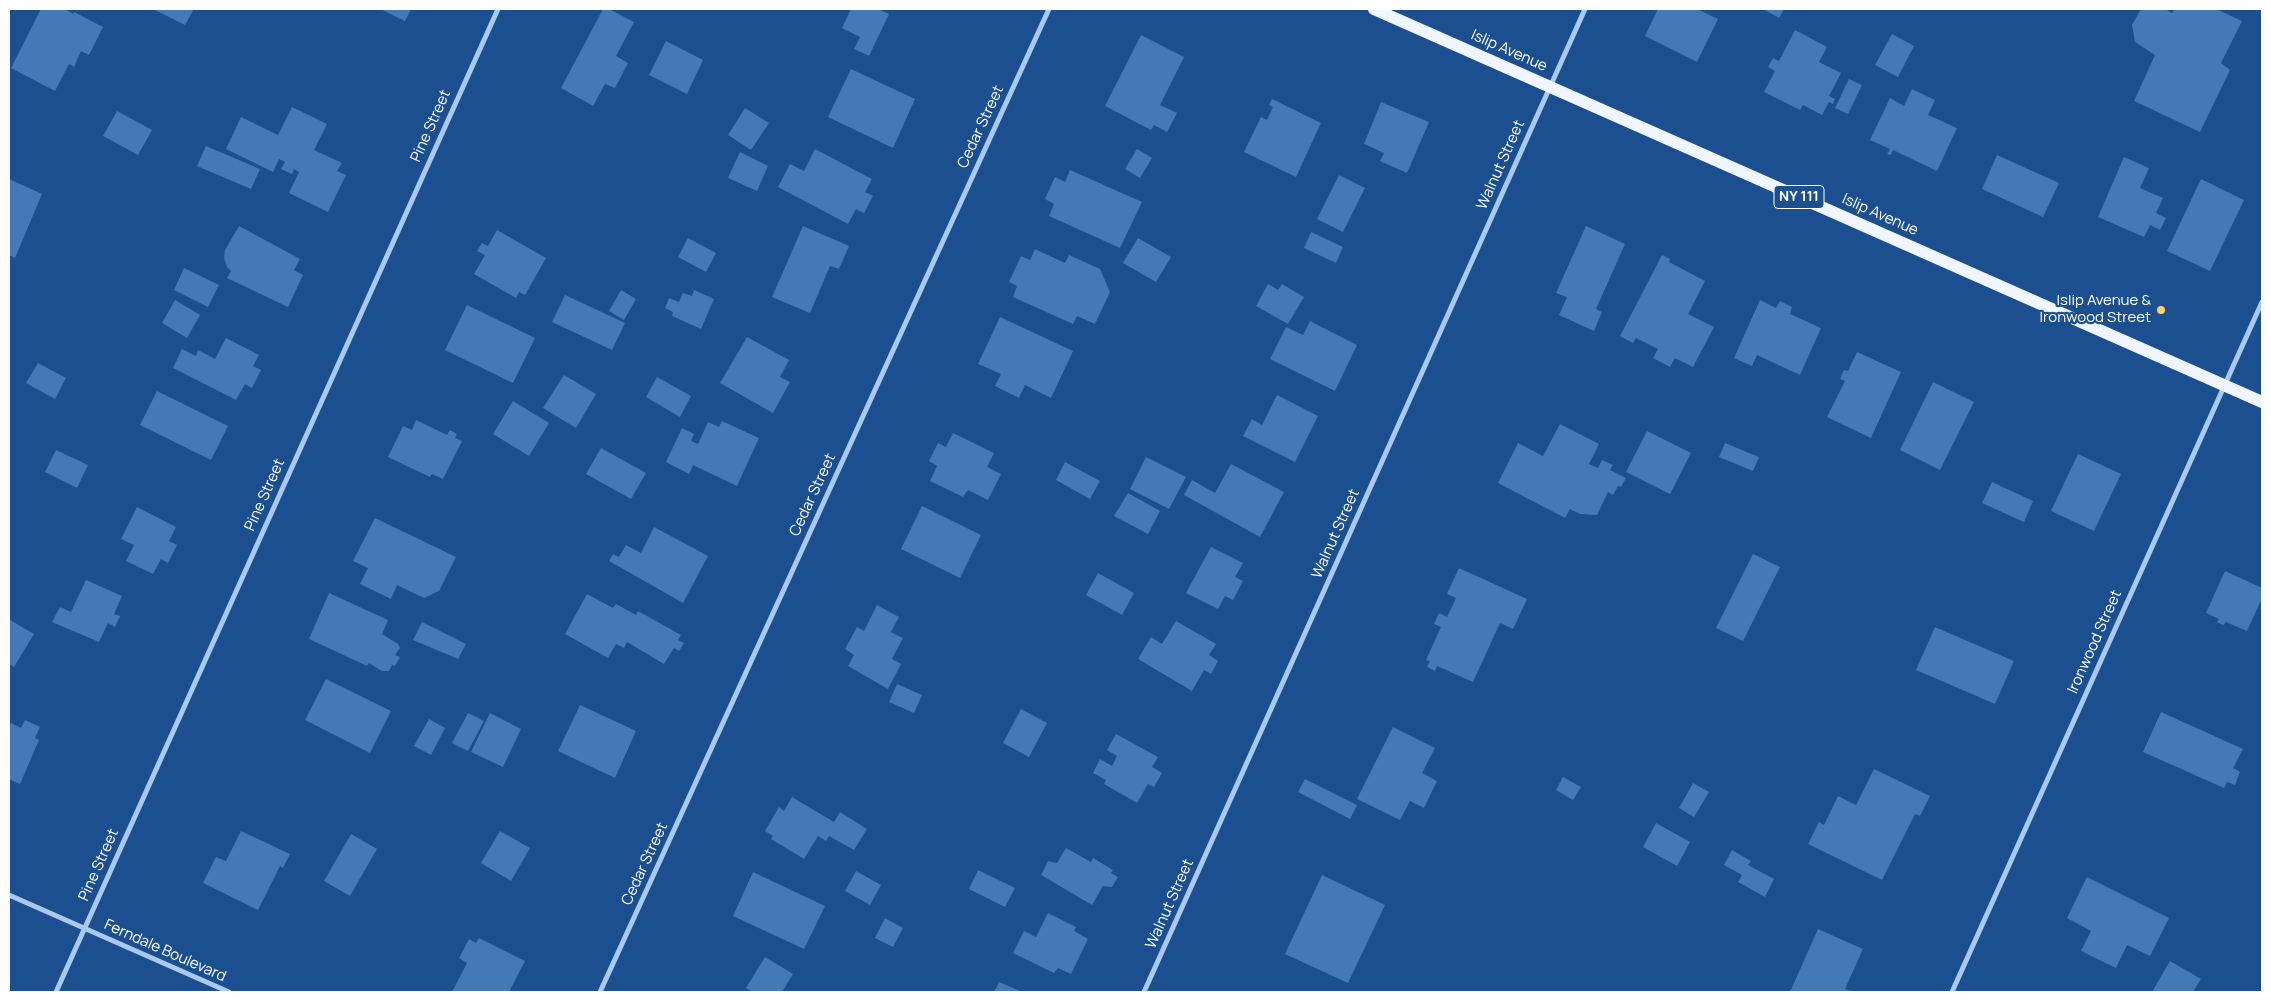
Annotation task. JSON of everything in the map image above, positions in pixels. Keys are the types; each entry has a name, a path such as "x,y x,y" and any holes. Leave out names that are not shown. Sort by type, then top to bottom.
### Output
{"main road":[{"name":"Islip Avenue","path":"1374,9 2262,402"}],"street":[{"name":"Pine Street","path":"56,992 498,9"},
{"name":"Cedar Street","path":"600,992 1049,9"},
{"name":"Walnut Street","path":"1144,992 1585,9"},
{"name":"Ironwood Street","path":"1952,992 2262,302"},
{"name":"Ferndale Boulevard","path":"9,895 229,992"}],"building":[{"path":"41,9 64,9 103,27 89,55 81,51 74,67 69,64 55,91 11,68"},
{"path":"153,9 194,9 185,25"},
{"path":"380,9 411,9 405,21"},
{"path":"603,9 609,9 634,22 616,56 628,63 615,88 605,84 593,106 561,88"},
{"path":"851,9 878,9 889,14 869,56 854,49 860,37 842,28"},
{"path":"1658,9 1697,9 1718,19 1697,62 1645,36"},
{"path":"1763,9 1784,9 1779,18"},
{"path":"2141,9 2165,9 2172,13 2175,9 2216,9 2242,21 2221,63 2230,70 2200,132 2134,101 2155,55 2135,42 2132,25"},
{"path":"1795,30 1827,47 1819,62 1841,73 1829,96 1835,99 1833,104 1829,102 1822,115 1803,105 1800,110 1764,92 1775,71 1768,67 1773,58 1779,61"},
{"path":"1892,34 1914,46 1898,77 1875,65"},
{"path":"1141,35 1184,57 1160,105 1177,113 1167,132 1154,125 1151,130 1105,106"},
{"path":"666,41 703,60 687,94 649,75"},
{"path":"851,69 915,99 893,148 828,117"},
{"path":"1849,79 1862,85 1848,114 1835,108"},
{"path":"1912,89 1935,100 1928,115 1957,128 1937,171 1893,150 1891,155 1887,154 1890,149 1870,140 1890,98 1904,106"},
{"path":"1272,99 1321,123 1296,177 1244,152 1261,117 1267,120 1273,107 1269,105"},
{"path":"1381,102 1429,122 1407,173 1380,161 1384,153 1364,144"},
{"path":"292,107 327,124 314,150 342,163 337,171 346,175 328,212 289,193 299,172 294,169 292,174 281,169 285,162 279,159 273,172 226,149 241,117 278,135"},
{"path":"745,108 769,123 751,150 728,135"},
{"path":"117,111 152,130 138,155 103,136"},
{"path":"206,146 260,169 251,189 197,166"},
{"path":"815,149 872,179 865,192 873,196 864,213 856,209 848,224 778,187 790,164 804,171"},
{"path":"1137,149 1152,158 1140,178 1125,169"},
{"path":"740,152 768,166 757,191 728,178"},
{"path":"1997,155 2059,183 2043,217 1982,189"},
{"path":"2124,157 2149,168 2140,188 2163,198 2156,213 2166,218 2160,230 2150,225 2144,237 2098,217"},
{"path":"1070,170 1142,202 1120,248 1049,216 1054,204 1045,199 1055,177 1065,182"},
{"path":"1339,175 1365,188 1343,232 1317,219"},
{"path":"9,179 42,194 15,258 9,255"},
{"path":"2201,179 2244,200 2210,271 2167,251"},
{"path":"239,226 300,259 294,270 303,275 288,307 227,278 231,271 227,267 224,258 225,250"},
{"path":"803,226 849,246 839,269 830,266 810,313 772,297"},
{"path":"1586,226 1625,244 1596,309 1602,312 1594,331 1559,315 1567,297 1556,293"},
{"path":"497,230 546,258 525,295 519,292 516,298 474,274 485,255 477,251 482,243 488,246"},
{"path":"1311,232 1343,247 1336,263 1304,248"},
{"path":"688,238 716,253 706,272 678,257"},
{"path":"1138,238 1171,257 1156,282 1123,263"},
{"path":"1035,249 1065,263 1069,255 1100,269 1110,292 1095,324 1077,316 1073,324 1013,297 1017,286 1009,282 1021,256 1030,260"},
{"path":"1662,255 1670,259 1669,262 1705,281 1688,314 1714,327 1693,367 1675,358 1670,367 1653,358 1658,349 1636,338 1633,343 1620,336"},
{"path":"184,268 219,285 208,307 174,290"},
{"path":"1268,284 1278,290 1282,284 1304,297 1288,324 1256,306"},
{"path":"621,290 636,299 624,320 609,311"},
{"path":"694,290 714,299 701,329 672,316 673,312 665,308 669,298 679,302 683,293 692,296"},
{"path":"565,295 625,323 612,350 552,322"},
{"path":"175,300 200,315 187,338 162,323"},
{"path":"1760,300 1776,308 1780,301 1792,307 1790,314 1821,328 1800,375 1757,355 1752,366 1734,358"},
{"path":"467,305 535,338 513,383 445,350"},
{"path":"1000,317 1073,351 1051,398 1025,385 1019,398 995,386 1001,374 978,364"},
{"path":"1310,321 1357,345 1335,391 1270,359 1286,327 1303,335"},
{"path":"747,337 789,360 780,377 790,382 773,413 720,383"},
{"path":"226,338 259,355 253,366 261,370 252,388 245,384 236,400 173,368 182,349 196,356 198,350 215,359"},
{"path":"1857,352 1901,372 1871,438 1827,417 1845,381 1840,379 1844,370 1848,371"},
{"path":"38,363 66,378 55,399 26,383"},
{"path":"564,375 596,394 576,428 543,408"},
{"path":"657,377 691,396 680,417 646,397"},
{"path":"1933,382 1974,402 1940,470 1900,450"},
{"path":"157,391 228,426 211,460 140,425"},
{"path":"1277,395 1318,416 1295,462 1243,436 1252,419 1262,425"},
{"path":"513,401 549,423 529,456 493,434"},
{"path":"416,420 447,435 450,430 457,434 455,438 462,441 443,479 432,474 430,477 388,457 403,426 412,430"},
{"path":"722,421 759,438 737,486 693,465 689,474 666,462 682,428 694,434 691,441 698,444 708,422 719,427"},
{"path":"1560,424 1599,444 1589,464 1598,468 1602,460 1613,465 1610,470 1626,478 1613,495 1608,492 1597,515 1580,514 1570,509 1565,518 1498,483 1518,443 1543,456"},
{"path":"1647,431 1691,453 1670,494 1626,472"},
{"path":"953,433 994,453 987,467 1001,474 988,500 968,490 963,497 930,481 937,466 929,461 938,443 946,447"},
{"path":"1725,443 1759,457 1753,471 1719,457"},
{"path":"601,448 646,473 631,499 586,474"},
{"path":"56,450 88,465 77,488 45,472"},
{"path":"2078,454 2121,474 2094,531 2051,511"},
{"path":"1146,457 1186,477 1169,509 1130,489"},
{"path":"1065,462 1100,481 1090,499 1056,480"},
{"path":"1231,464 1284,492 1260,537 1184,495 1192,480 1215,493"},
{"path":"1992,482 2033,501 2024,522 1982,503"},
{"path":"1128,493 1160,511 1148,534 1114,516"},
{"path":"922,506 981,535 960,578 901,549"},
{"path":"137,507 176,527 169,541 177,545 168,563 161,559 153,574 126,561 134,545 121,539"},
{"path":"375,518 456,557 439,591 424,598 397,585 391,599 360,584 368,568 353,561"},
{"path":"654,527 708,556 683,603 609,561 613,554 619,557 626,545 641,553"},
{"path":"1211,547 1243,563 1235,577 1243,581 1233,600 1225,596 1218,609 1186,593"},
{"path":"1753,554 1780,567 1743,641 1716,628"},
{"path":"1459,568 1527,599 1513,629 1500,623 1473,682 1437,666 1435,671 1427,667 1430,661 1426,660 1441,627 1434,624 1439,613 1447,617 1456,598 1447,594"},
{"path":"2225,571 2262,588 2262,598 2247,631 2226,622 2223,625 2217,622 2219,619 2206,613"},
{"path":"1098,573 1134,593 1122,615 1086,595"},
{"path":"86,580 122,596 114,614 120,616 115,627 108,623 99,642 52,622 60,607 71,612"},
{"path":"329,593 388,620 382,634 398,644 400,648 395,655 400,657 395,666 392,665 389,671 382,671 369,663 367,666 309,639"},
{"path":"587,594 613,608 616,604 636,615 638,611 681,635 678,640 684,643 679,651 674,648 664,664 627,642 624,648 616,644 608,658 565,634"},
{"path":"877,605 899,617 891,632 903,638 892,659 901,664 888,689 848,666 854,655 845,649 857,627 864,631"},
{"path":"10,620 34,634 14,667 9,664"},
{"path":"1176,621 1216,644 1209,655 1218,661 1211,674 1204,670 1192,691 1138,659 1151,637 1162,644"},
{"path":"422,622 466,644 458,659 413,640"},
{"path":"1935,627 2014,661 1995,704 1916,670"},
{"path":"326,679 391,711 370,753 305,720"},
{"path":"897,684 922,695 914,713 889,702"},
{"path":"580,705 636,731 615,778 558,751"},
{"path":"1021,709 1047,723 1029,757 1003,743"},
{"path":"2161,712 2243,749 2233,768 2240,772 2235,785 2227,782 2224,788 2143,752"},
{"path":"468,713 484,721 468,751 452,743"},
{"path":"490,713 521,729 503,767 471,752"},
{"path":"429,719 445,728 431,755 414,746"},
{"path":"25,720 40,727 35,738 39,740 20,784 9,779 9,728 11,723 21,728"},
{"path":"1393,727 1435,748 1422,773 1437,781 1424,808 1410,801 1400,820 1357,799"},
{"path":"1116,734 1158,757 1152,767 1162,773 1154,787 1148,784 1137,803 1104,784 1106,780 1093,773 1100,759 1112,766 1117,756 1107,750"},
{"path":"1874,769 1930,796 1920,816 1915,814 1882,880 1808,844 1819,822 1824,825 1838,796 1856,805"},
{"path":"1563,777 1581,787 1573,800 1556,790"},
{"path":"1305,779 1357,805 1350,819 1298,792"},
{"path":"1693,783 1709,792 1694,817 1679,808"},
{"path":"792,797 834,822 840,812 867,829 854,850 829,836 826,841 818,836 804,859 771,839 773,836 765,831 779,807 784,811"},
{"path":"1656,823 1690,842 1677,866 1643,847"},
{"path":"241,831 290,854 283,868 280,866 258,910 203,883 216,857 226,861"},
{"path":"500,831 530,848 511,881 481,863"},
{"path":"351,834 377,849 350,896 324,881"},
{"path":"1066,848 1091,862 1093,858 1113,870 1111,873 1118,877 1112,887 1103,886 1092,905 1041,875 1048,861 1057,863"},
{"path":"1732,850 1751,861 1748,865 1774,879 1765,897 1738,882 1742,875 1724,865"},
{"path":"978,870 1015,888 1005,907 969,889"},
{"path":"856,871 881,885 870,905 845,891"},
{"path":"753,872 825,906 804,949 733,916"},
{"path":"1322,875 1385,905 1348,983 1285,954"},
{"path":"2087,877 2169,918 2150,956 2127,945 2116,968 2081,951 2091,931 2067,918"},
{"path":"1048,913 1076,927 1074,931 1088,939 1071,974 1058,968 1054,973 1013,953 1024,931 1036,937"},
{"path":"885,918 903,928 893,947 875,938"},
{"path":"1818,929 1863,949 1845,989 1853,992 1790,992"},
{"path":"479,938 525,961 509,992 452,992 467,963 459,958 469,939 476,943"},
{"path":"765,957 793,974 782,992 753,992 746,988"},
{"path":"2170,961 2201,979 2193,992 2152,992"},
{"path":"999,982 1022,992 994,992"}],"place":[{"name":"Islip Avenue & Ironwood Street","path":"2161,310"}]}
